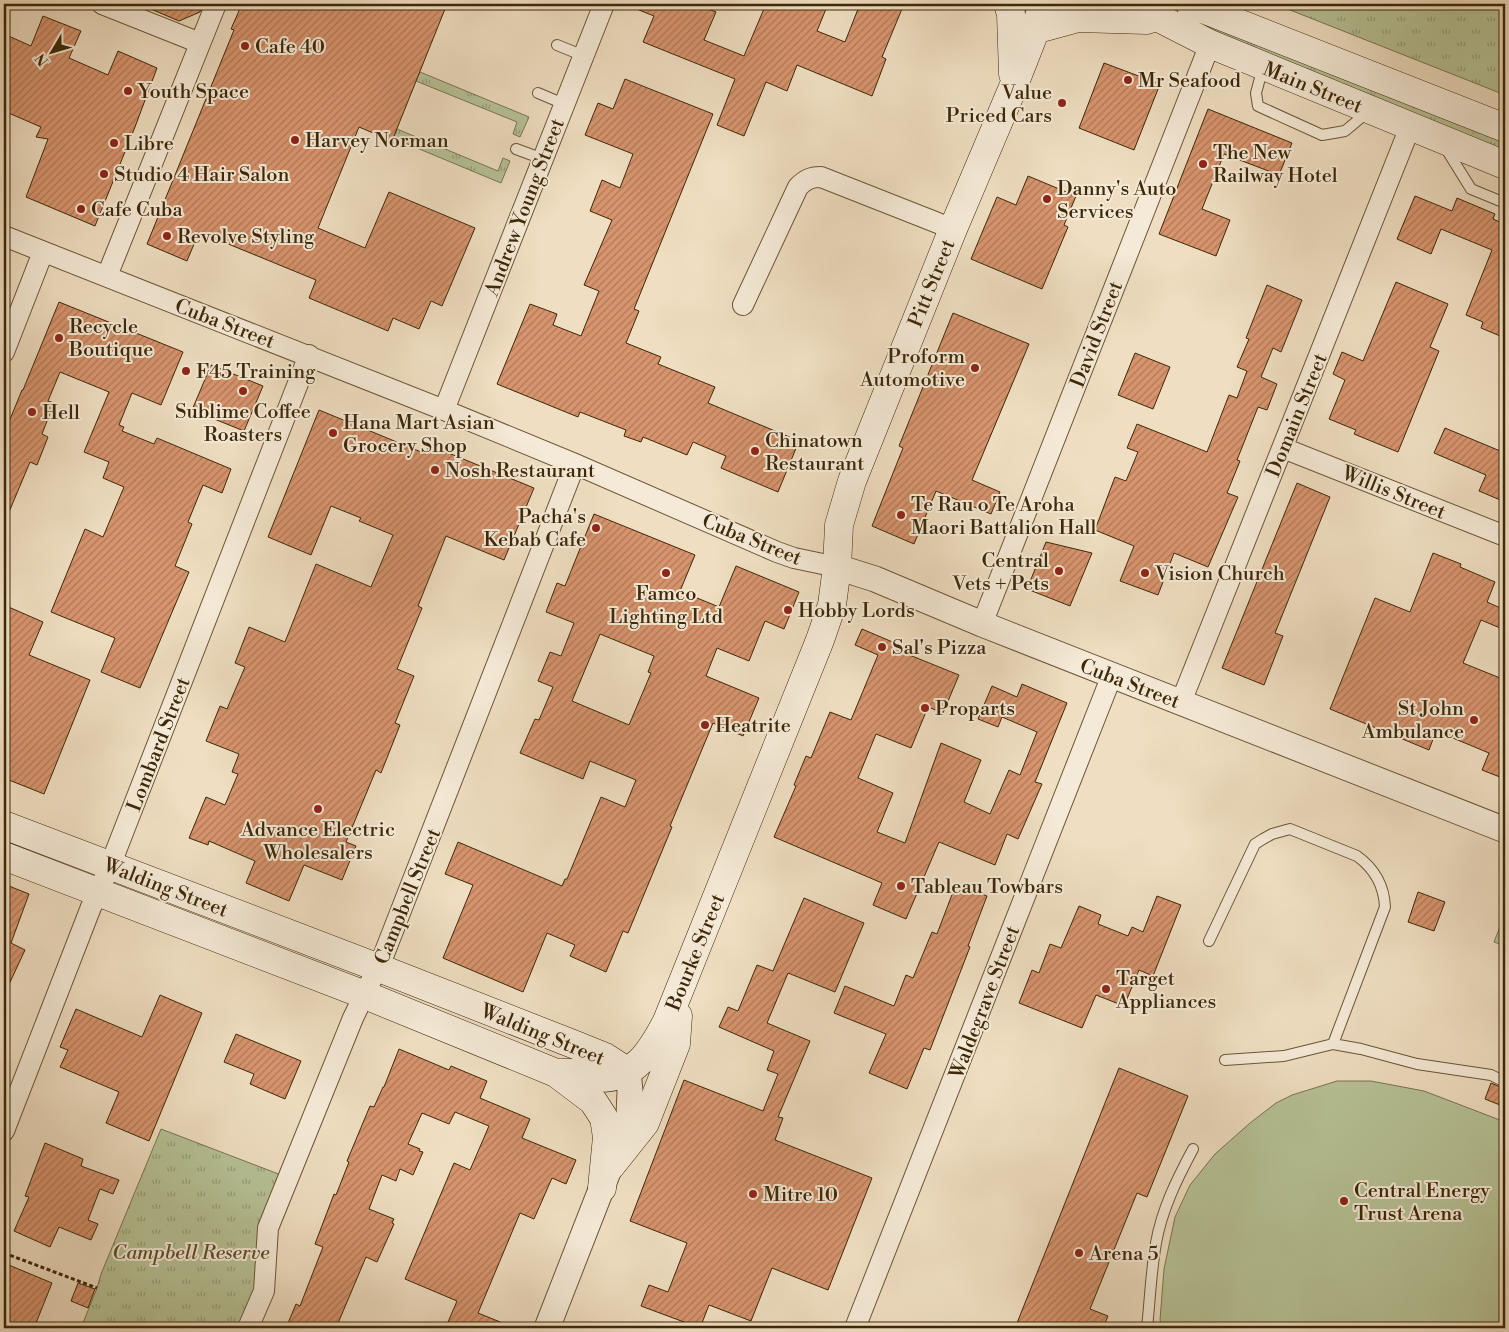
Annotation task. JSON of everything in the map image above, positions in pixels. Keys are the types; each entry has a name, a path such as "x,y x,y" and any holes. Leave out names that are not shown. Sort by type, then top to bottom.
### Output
{"main road":[{"path":"1008,4 1011,14 1014,85"},
{"name":"Pitt Street","path":"837,567 839,525 852,481 953,229 1014,85 1043,4"},
{"name":"Main Street","path":"1123,4 1163,20 1210,44 1505,165"},
{"name":"Main Street","path":"1190,4 1505,128"},
{"path":"1034,30 1078,18 1163,20"},
{"name":"Bourke Street","path":"628,1072 655,1046 667,1022 820,640 832,605 837,567"},
{"name":"Walding Street","path":"4,825 379,968 605,1057 628,1072"},
{"name":"Walding Street","path":"4,856 365,995 556,1073 577,1073 596,1078 613,1078 628,1072"},
{"path":"606,1178 645,1123 676,1044 680,990"},
{"path":"556,1073 592,1101 604,1118 607,1137 606,1178"}],"street":[{"path":"102,4 200,43"},
{"path":"107,276 216,4"},
{"name":"Andrew Young Street","path":"444,410 604,4"},
{"name":"David Street","path":"982,624 1210,44"},
{"name":"Domain Street","path":"1181,702 1410,127"},
{"path":"743,305 798,187 805,180 813,177 821,177 953,229"},
{"name":"Cuba Street","path":"4,236 309,355 444,410 575,464 777,552 875,578 982,624 1505,830"},
{"path":"4,352 43,252"},
{"name":"Lombard Street","path":"4,1131 91,907 110,866 309,355"},
{"name":"Willis Street","path":"1283,448 1505,536"},
{"name":"Campbell Street","path":"248,1328 264,1291 268,1228 355,1014 379,968 575,464"},
{"name":"Waldegrave Street","path":"855,1328 1112,675"},
{"path":"547,1328 629,1116 630,1091 628,1072"}],"lane":[{"path":"557,45 584,56"},
{"path":"1263,66 1256,93 1258,106 1322,135 1345,131 1370,110"},
{"path":"538,94 564,104"},
{"path":"1440,139 1471,189 1505,203"},
{"path":"516,149 543,159"},
{"path":"1209,941 1255,844 1267,836 1290,830 1357,856 1366,862 1379,878 1385,907 1332,1044"},
{"path":"1225,1060 1284,1056 1332,1044 1362,1049 1417,1064 1491,1075 1505,1082"},
{"path":"1147,1328 1153,1263 1160,1223 1168,1199 1193,1149"}],"path":[{"path":"4,1253 97,1288"}],"green space":[{"path":"1275,4 1505,4 1505,95"},
{"path":"1188,16 1505,142 1505,151 1233,43 1187,19"},
{"path":"420,72 529,117 520,137 513,134 517,122 416,81"},
{"path":"397,129 498,171 503,158 510,161 501,183 393,138"},
{"path":"1505,914 1505,946 1494,942"},
{"name":"Central Energy Trust Arena","path":"1337,1081 1371,1081 1424,1091 1505,1122 1505,1328 1162,1328 1160,1320 1164,1269 1175,1217 1190,1185 1215,1154 1276,1103 1292,1095"},
{"name":"Campbell Reserve","path":"161,1129 289,1178 248,1328 81,1328 101,1274"}],"building":[{"path":"139,4 203,4 200,12 179,21"},
{"name":"Harvey Norman","path":"242,4 447,4 392,141 359,127 318,228 365,248 389,192 475,228 442,306 431,301 419,329 393,318 388,331 309,298 316,280 199,232 187,261 147,244 234,30 231,29"},
{"path":"624,4 695,4 716,12 704,40 744,56 766,4 828,4 817,31 845,42 860,4 904,4 882,57 886,59 872,96 797,65 787,91 766,82 744,136 717,125 735,79 643,42 654,16"},
{"path":"43,16 81,31 69,58 108,75 118,51 157,68 95,226 26,197 48,139 36,137 41,127 4,111 4,34 31,46"},
{"path":"1104,63 1160,84 1134,150 1079,128"},
{"path":"625,79 713,114 634,309 639,311 626,343 661,357 658,364 715,387 708,403 799,441 778,492 721,468 726,456 693,442 687,455 643,437 641,442 624,436 626,430 580,412 578,417 497,384 530,304 557,314 553,325 581,336 599,291 584,285 612,220 590,211 602,180 620,188 633,154 585,135 598,103 613,109"},
{"name":"The New Railway Hotel","path":"1208,109 1292,143 1279,175 1224,154 1202,209 1230,220 1216,256 1159,234"},
{"path":"1028,176 1076,196 1064,225 1068,227 1042,289 971,259 997,197 1016,205"},
{"path":"1415,196 1452,211 1457,198 1495,214 1493,219 1502,223 1505,218 1505,338 1481,328 1483,322 1466,315 1492,250 1441,229 1431,254 1397,239"},
{"path":"1396,282 1448,304 1430,347 1439,351 1398,452 1354,434 1356,430 1329,419 1345,380 1333,374 1342,352 1363,361"},
{"path":"1267,285 1302,300 1281,352 1273,348 1261,377 1277,384 1267,410 1258,407 1237,460 1240,461 1227,493 1238,497 1208,567 1174,553 1158,595 1120,581 1134,546 1095,530 1115,477 1126,481 1138,452 1127,448 1137,424 1207,452 1229,395 1237,398 1247,371 1237,367 1249,339 1246,338"},
{"path":"59,302 183,352 161,405 132,393 119,425 124,427 122,431 154,444 157,438 231,469 222,493 203,485 188,522 192,524 175,566 189,572 140,688 101,672 115,638 51,612 85,529 103,537 124,487 103,478 109,462 84,452 109,392 60,372 48,401 54,403 42,434 48,437 37,465 30,462 4,524 4,434"},
{"path":"953,313 1029,344 972,480 1000,492 991,514 936,491 914,544 872,526 903,448 899,446"},
{"path":"1135,353 1170,367 1153,409 1118,395"},
{"path":"211,365 263,386 244,431 192,410"},
{"path":"319,410 426,454 429,445 534,488 504,560 446,536 418,606 422,608 397,669 414,676 395,723 400,725 381,773 376,770 346,842 356,846 342,880 304,865 289,901 246,883 255,861 209,841 208,845 189,838 206,797 225,805 238,774 232,772 239,754 206,741 220,706 227,709 245,667 235,663 249,627 285,642 316,564 371,587 393,535 359,521 361,518 331,506 311,555 268,537"},
{"path":"1445,428 1505,453 1505,502 1479,491 1486,475 1434,453"},
{"path":"1297,483 1330,497 1275,633 1283,636 1264,685 1222,668"},
{"path":"594,514 695,555 680,591 719,607 736,566 799,592 784,629 765,621 749,661 717,648 706,676 759,698 743,736 713,723 628,933 623,931 606,972 570,956 575,945 547,933 523,992 443,958 473,885 445,874 458,842 562,886 565,879 567,879 601,797 625,807 636,780 590,761 583,779 520,753 535,719 539,720 553,687 538,681 550,652 561,656 574,623 546,612 557,583 565,586","holes":["600,634 654,656 648,672 651,673 629,725 572,701"]},
{"name":"Central Vets + Pets","path":"1046,542 1092,553 1070,606 1027,589"},
{"path":"1433,553 1461,564 1460,567 1495,582 1487,602 1505,610 1505,630 1481,620 1463,663 1505,680 1505,779 1482,770 1489,753 1436,731 1429,750 1330,709 1375,598 1410,612"},
{"path":"4,605 43,622 29,655 90,680 44,794 4,778"},
{"path":"862,629 909,649 907,654 959,675 943,713 928,707 911,748 876,734 858,778 893,793 877,832 905,843 941,743 981,760 964,802 990,814 1009,770 1020,775 1037,732 1002,717 998,727 978,719 992,686 1017,697 1022,684 1067,703 1035,782 1042,784 1018,839 1007,834 995,865 939,842 906,919 873,905 882,883 774,837 796,786 794,785 806,756 811,758 830,712 851,720 878,655 855,645"},
{"path":"4,884 29,894 11,943 25,950 4,995"},
{"path":"956,884 987,896 968,946 970,947 930,1050 924,1048 907,1089 869,1073 886,1034 834,1013 845,986 894,1006 906,975 913,978 932,932 937,934"},
{"path":"1418,892 1445,902 1434,931 1408,922"},
{"path":"1157,896 1181,905 1153,976 1139,970 1124,1006 1096,995 1082,1028 1019,1003 1032,970 1039,973 1050,944 1061,948 1079,906 1101,915 1098,924 1128,936 1132,927 1143,932"},
{"name":"Mitre 10","path":"804,898 864,923 835,992 788,973 767,1023 810,1041 778,1117 783,1118 775,1140 872,1178 828,1290 772,1268 751,1321 709,1305 700,1328 641,1306 649,1285 668,1292 687,1243 630,1221 684,1080 763,1111 778,1074 767,1070 774,1051 719,1027 728,1007 738,1011 757,965 773,971"},
{"path":"160,995 202,1013 149,1141 106,1123 119,1092 60,1067 68,1050 60,1047 76,1009 142,1037"},
{"path":"236,1034 301,1061 285,1099 250,1084 254,1074 224,1062"},
{"path":"399,1049 449,1070 451,1066 487,1081 480,1098 530,1119 522,1138 576,1160 566,1184 552,1178 534,1219 520,1213 478,1313 515,1328 463,1328 448,1322 457,1301 405,1279 454,1163 470,1170 489,1126 455,1112 449,1124 422,1113 408,1144 423,1152 413,1175 400,1169 396,1181 382,1175 369,1209 394,1219 392,1223 394,1224 377,1262 366,1257 336,1328 286,1328 296,1304 300,1306 323,1247 315,1244 334,1194 336,1195 349,1162 347,1161 370,1106 374,1107 384,1087"},
{"name":"Arena 5","path":"1119,1068 1188,1096 1147,1197 1137,1193 1090,1309 1108,1316 1103,1328 1015,1328"},
{"path":"1491,1083 1505,1089 1505,1107 1485,1099"},
{"path":"45,1143 83,1159 81,1166 119,1180 113,1194 100,1189 88,1220 98,1224 91,1240 59,1227 50,1247 14,1231 29,1197 25,1196"},
{"path":"4,1263 52,1283 34,1328 4,1328"},
{"path":"78,1283 95,1289 88,1308 71,1301"}],"place":[{"name":"Cafe 40","path":"245,46"},
{"name":"Mr Seafood","path":"1128,80"},
{"name":"Youth Space","path":"128,91"},
{"name":"Value Priced Cars","path":"1062,103"},
{"name":"Harvey Norman","path":"295,140"},
{"name":"Libre","path":"114,143"},
{"name":"The New Railway Hotel","path":"1203,164"},
{"name":"Studio 4 Hair Salon","path":"104,174"},
{"name":"Danny's Auto Services","path":"1047,199"},
{"name":"Cafe Cuba","path":"81,209"},
{"name":"Revolve Styling","path":"167,236"},
{"name":"Recycle Boutique","path":"59,338"},
{"name":"Proform Automotive","path":"975,368"},
{"name":"F45 Training","path":"186,371"},
{"name":"Sublime Coffee Roasters","path":"243,391"},
{"name":"Hell","path":"32,412"},
{"name":"Hana Mart Asian Grocery Shop","path":"333,433"},
{"name":"Chinatown Restaurant","path":"755,451"},
{"name":"Nosh Restaurant","path":"435,470"},
{"name":"Te Rau o Te Aroha Maori Battalion Hall","path":"901,515"},
{"name":"Pacha's Kebab Cafe","path":"596,528"},
{"name":"Central Vets + Pets","path":"1059,571"},
{"name":"Famco Lighting Ltd","path":"666,573"},
{"name":"Vision Church","path":"1145,573"},
{"name":"Hobby Lords","path":"788,610"},
{"name":"Sal's Pizza","path":"882,647"},
{"name":"Proparts","path":"925,708"},
{"name":"St John Ambulance","path":"1474,720"},
{"name":"Heatrite","path":"705,725"},
{"name":"Advance Electric Wholesalers","path":"318,809"},
{"name":"Tableau Towbars","path":"901,886"},
{"name":"Target Appliances","path":"1106,989"},
{"name":"Mitre 10","path":"753,1194"},
{"name":"Central Energy Trust Arena","path":"1344,1201"},
{"name":"Arena 5","path":"1079,1253"}]}
